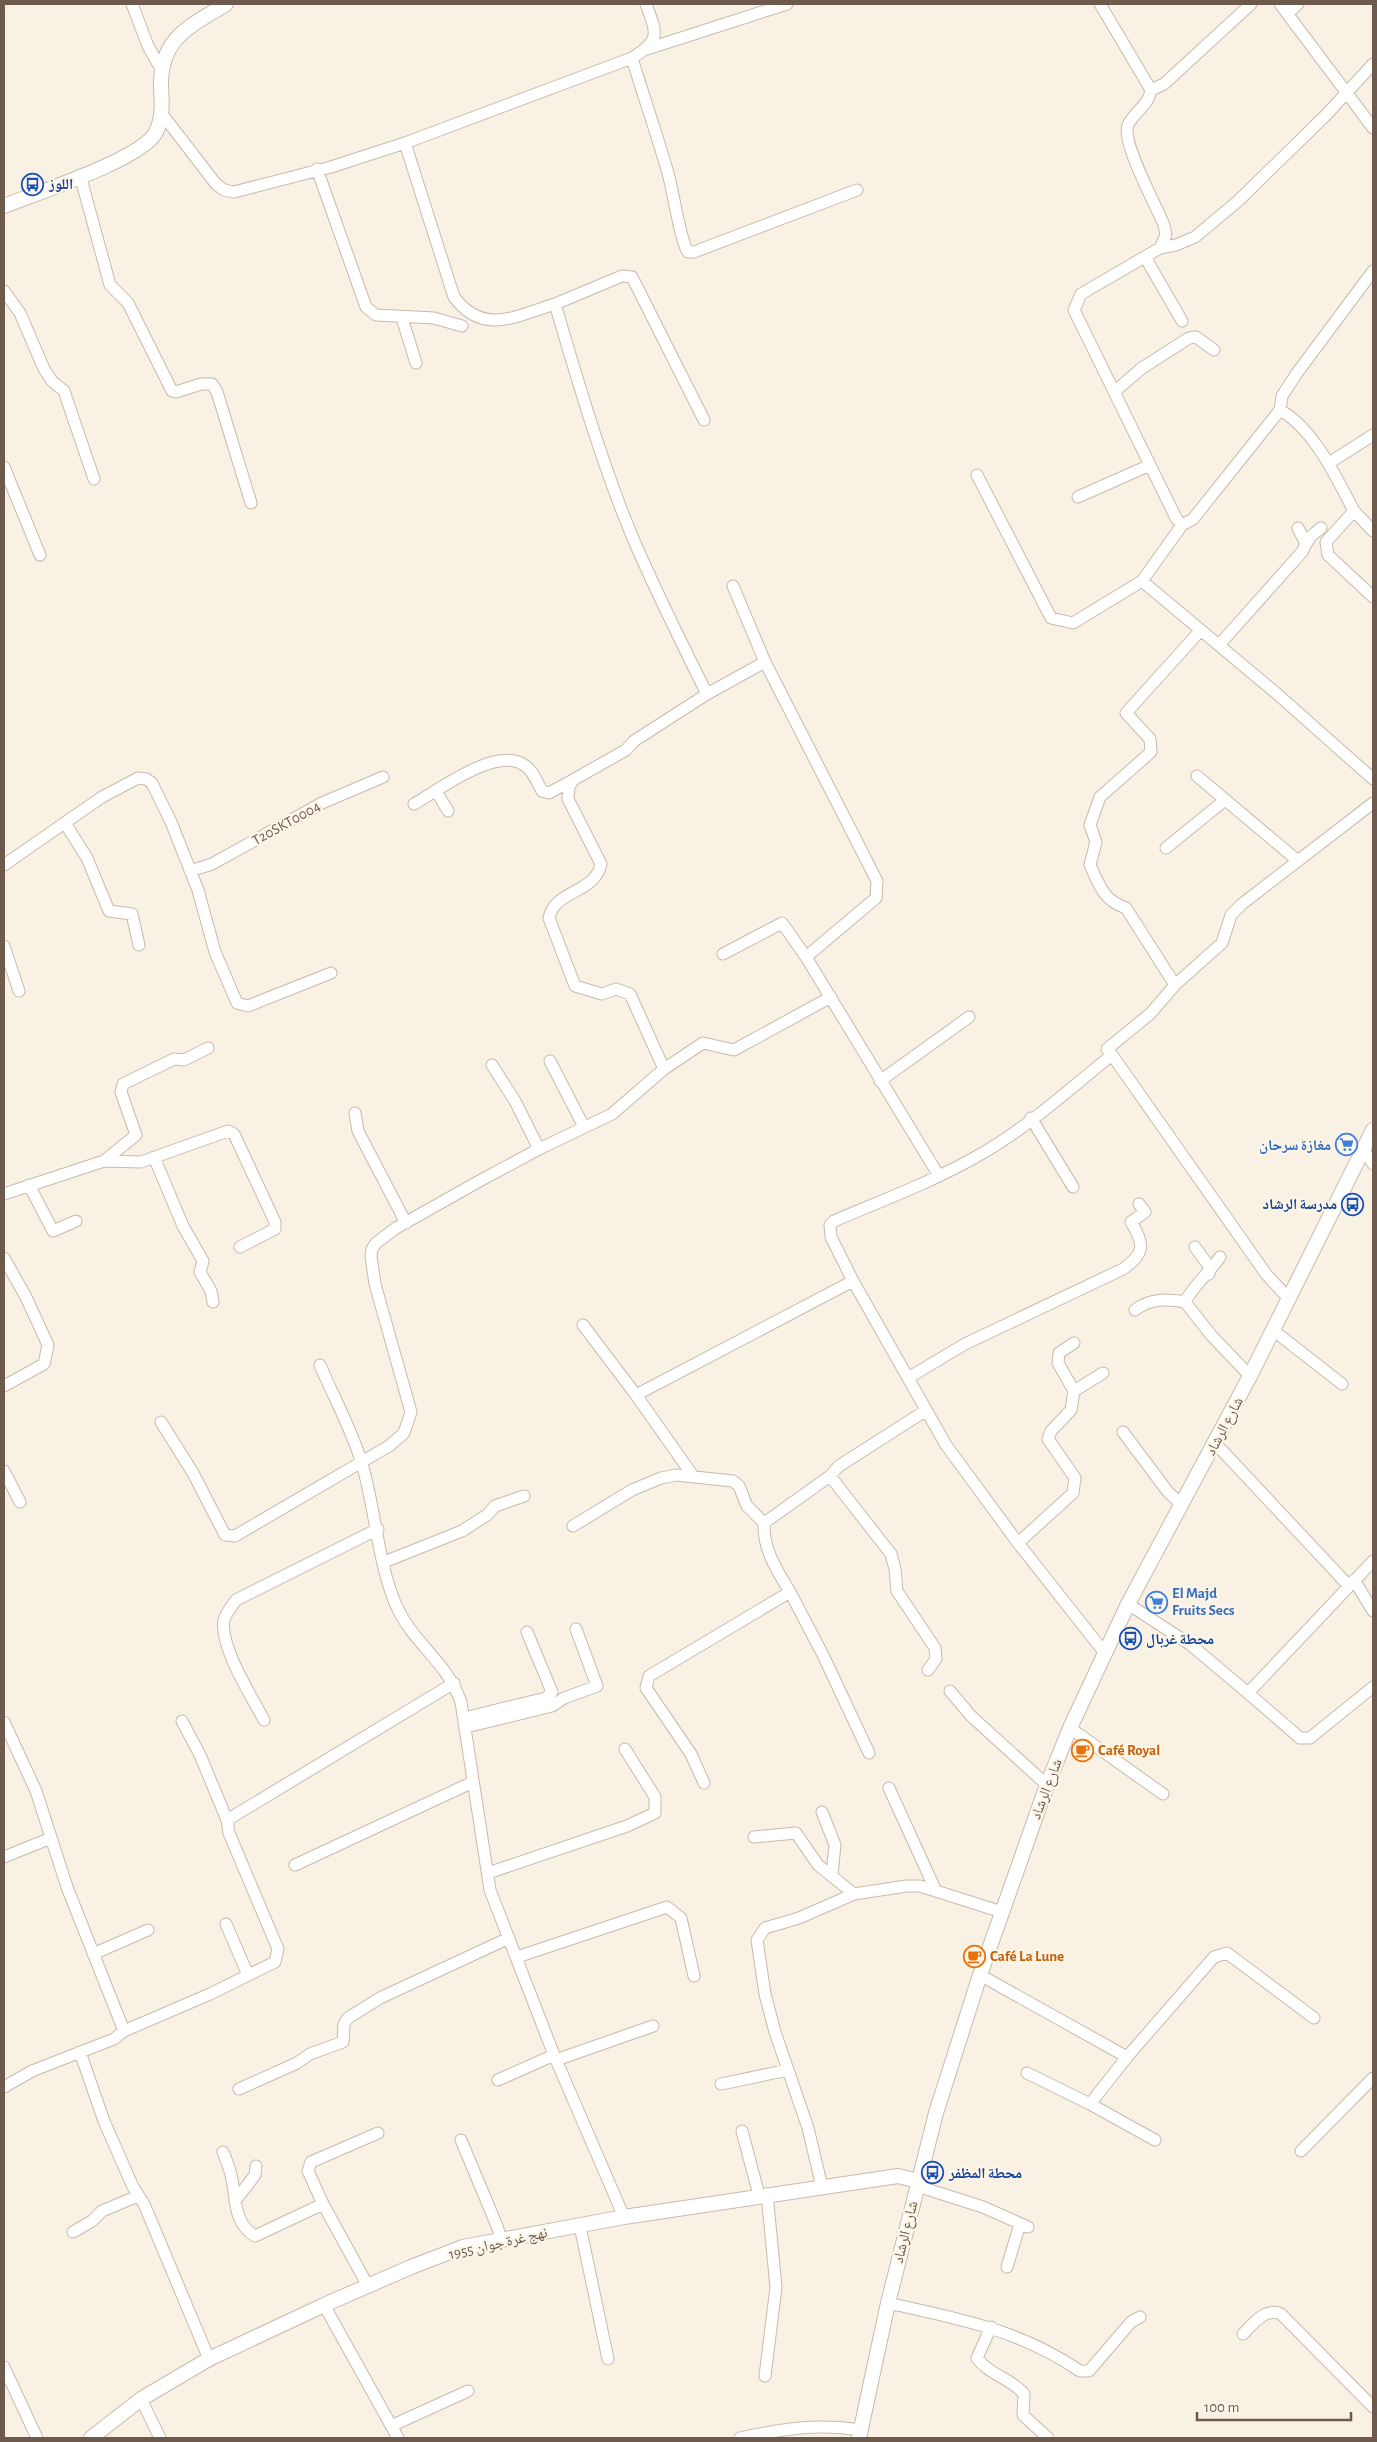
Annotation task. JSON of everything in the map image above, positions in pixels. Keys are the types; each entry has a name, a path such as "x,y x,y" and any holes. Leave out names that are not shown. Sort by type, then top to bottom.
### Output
{"street":[{"path":"132,4 148,46 161,69"},
{"path":"4,206 111,164 144,147 156,133 162,114 161,69 170,44 187,28 226,4"},
{"path":"646,4 656,29 654,39 647,49"},
{"path":"162,114 216,184 224,190 234,192 317,169 332,167 405,143 632,58 647,49 787,4"},
{"path":"1100,4 1151,90 1150,98 1128,126 1126,135 1136,164 1164,225 1166,235 1160,248"},
{"path":"1151,90 1164,84 1251,4"},
{"path":"1280,4 1373,128"},
{"path":"1288,13 1298,4"},
{"path":"632,58 678,212 684,247 688,252 694,252 857,190"},
{"path":"1182,525 1176,518 1074,310 1081,294 1160,248 1176,245 1201,232 1238,202 1327,114 1373,64"},
{"path":"405,143 454,297 464,310 478,319 497,321 555,304 622,276 632,277 704,420"},
{"path":"317,169 366,307 376,316 434,318 462,326"},
{"path":"80,175 110,285 128,303 170,388 176,392 207,383 212,384 251,503"},
{"path":"1145,257 1182,320"},
{"path":"977,476 1050,618 1073,623 1142,581 1182,525 1193,520 1280,410 1282,396 1297,373 1373,271"},
{"path":"4,291 20,313 44,370 52,381 64,391 94,479"},
{"path":"555,304 589,420 631,533 656,592 707,694"},
{"path":"402,318 416,363"},
{"path":"1114,392 1142,368 1188,338 1196,337 1214,350"},
{"path":"1280,410 1292,417 1328,463 1354,511 1373,531"},
{"path":"1328,463 1373,435"},
{"path":"1078,497 1150,465"},
{"path":"4,467 40,555"},
{"path":"1354,511 1326,542 1328,555 1373,597"},
{"path":"1298,528 1306,544"},
{"path":"1219,645 1302,552 1311,536 1321,528"},
{"path":"1142,581 1200,631 1276,692 1373,779"},
{"path":"733,586 765,662 877,881 876,898 806,957"},
{"path":"1175,985 1126,908 1112,904 1104,895 1090,865 1096,842 1090,824 1100,797 1151,752 1150,739 1126,713 1200,631"},
{"path":"414,804 460,775 501,760 513,760 524,764 531,770 542,790 549,793 626,750 634,741 707,694 765,662"},
{"path":"1197,776 1298,861"},
{"name":"T20SKT0004","path":"190,871 212,864 322,803 383,777"},
{"path":"4,865 110,793 138,778 146,778 152,783 167,814 198,890 215,952 237,1003 248,1006 331,973"},
{"path":"573,780 569,787 568,799 601,864 599,873 594,881 558,900 551,908 549,918 574,986 602,994 616,988 630,994 664,1069"},
{"path":"436,791 448,811"},
{"path":"1166,848 1225,800"},
{"path":"1289,1298 1266,1274 1107,1049 1150,1014 1175,985 1222,944 1231,916 1373,803"},
{"path":"66,823 87,858 108,911 132,914 139,945"},
{"path":"723,954 782,923 831,997 939,1176"},
{"path":"4,946 19,991"},
{"path":"161,1422 193,1473 225,1535 230,1537 236,1536 390,1446 404,1433 411,1412 376,1284 371,1256 372,1249 376,1243 406,1223 538,1149 612,1114 664,1069 703,1043 734,1050 831,997"},
{"path":"880,1081 969,1017"},
{"path":"104,1161 136,1135 120,1092 123,1084 174,1059 184,1060 208,1048"},
{"path":"1104,1652 1018,1543 946,1445 853,1281 831,1237 830,1225 834,1221 939,1176 975,1158 1031,1118 1112,1055"},
{"path":"550,1061 584,1127"},
{"path":"492,1065 515,1101 538,1149"},
{"path":"355,1113 358,1131 406,1223"},
{"path":"1031,1118 1073,1187"},
{"name":"شارع الرشاد","path":"860,2434 888,2303 917,2183 954,2053 1002,1912 1070,1728 1128,1604 1250,1376 1373,1130"},
{"path":"4,1194 104,1161 141,1162 228,1131 234,1134 275,1222 275,1229 240,1247"},
{"path":"1363,1149 1373,1164"},
{"path":"154,1157 183,1226 203,1261 200,1272 211,1291 213,1302"},
{"path":"29,1185 53,1231 76,1221"},
{"path":"908,1378 965,1344 1123,1269 1136,1260 1141,1250 1140,1236 1131,1222 1145,1212 1139,1204"},
{"path":"1194,1247 1208,1265 1209,1274"},
{"path":"1185,1302 1190,1293 1209,1274 1220,1257"},
{"path":"4,1258 26,1297 48,1345 44,1364 4,1386"},
{"path":"636,1394 853,1281"},
{"path":"1135,1310 1146,1302 1158,1300 1185,1302 1211,1335 1250,1376"},
{"path":"583,1325 636,1394 694,1476"},
{"path":"1273,1330 1342,1384"},
{"path":"1018,1543 1073,1494 1075,1478 1048,1439 1052,1431 1071,1410 1074,1391 1058,1362 1059,1353 1074,1343"},
{"path":"320,1365 362,1463 378,1528 384,1562 396,1604 410,1630 443,1665 454,1683 465,1723 490,1890 518,1957 555,2057 624,2217"},
{"path":"1074,1391 1103,1373"},
{"path":"764,1523 830,1476 839,1466 925,1411"},
{"path":"1123,1432 1168,1492 1182,1505"},
{"path":"1215,1443 1351,1582 1373,1611"},
{"path":"4,1471 20,1502"},
{"path":"573,1526 646,1483 676,1475 734,1481 739,1486 747,1506 764,1523 764,1543 768,1553 823,1655 868,1753"},
{"path":"830,1476 891,1554 895,1569 897,1591 935,1648 936,1659 928,1670"},
{"path":"384,1562 462,1530 487,1515 495,1506 524,1496"},
{"path":"264,1720 238,1672 226,1640 224,1619 229,1610 236,1600 378,1528"},
{"path":"1248,1693 1351,1582 1373,1561"},
{"path":"704,1784 691,1754 646,1688 649,1676 790,1592"},
{"path":"1128,1604 1191,1645 1300,1738 1310,1738 1373,1687"},
{"path":"465,1723 552,1706 564,1698 597,1686 576,1629"},
{"path":"465,1723 546,1698 552,1692 527,1632"},
{"path":"227,1820 454,1683"},
{"path":"950,1691 971,1716 1048,1785"},
{"path":"4,1722 36,1791 67,1887 124,2032"},
{"path":"4,2087 32,2071 114,2039 124,2032 274,1962 278,1949 229,1833 227,1820 200,1755 182,1722"},
{"path":"1070,1728 1163,1794"},
{"path":"488,1873 627,1826 655,1813 655,1797 625,1749"},
{"path":"295,1865 473,1782"},
{"path":"888,1788 935,1889"},
{"path":"822,1812 835,1845 832,1874"},
{"path":"754,1837 796,1833 818,1865 832,1874 854,1894"},
{"path":"4,1858 51,1838"},
{"path":"822,2187 808,2128 764,1994 757,1940 765,1928 799,1918 854,1894 906,1886 935,1889 1002,1912"},
{"path":"518,1957 667,1907 681,1918 694,1976"},
{"path":"226,1924 248,1975"},
{"path":"93,1954 148,1930"},
{"path":"239,2089 298,2063 310,2054 343,2042 344,2024 348,2018 380,1998 509,1938"},
{"path":"1090,2104 1127,2057 1214,1957 1227,1953 1314,2018"},
{"path":"980,1975 1127,2057"},
{"path":"498,2080 555,2057 653,2026"},
{"path":"80,2052 104,2121 209,2359"},
{"path":"721,2084 788,2070"},
{"path":"1027,2073 1090,2104 1155,2140"},
{"path":"1301,2151 1373,2078"},
{"path":"742,2131 763,2195 776,2288 765,2376"},
{"path":"368,2286 323,2204 308,2171 310,2162 378,2133"},
{"path":"461,2140 501,2239"},
{"path":"223,2152 232,2176 239,2218 246,2230 255,2236 323,2204"},
{"path":"235,2201 255,2174 256,2166"},
{"name":"نهج غرة جوان 1955","path":"91,2438 141,2399 209,2359 324,2305 463,2247 624,2217 763,2195 898,2176 917,2183"},
{"path":"917,2183 983,2207 1024,2226 1007,2267"},
{"path":"74,2232 92,2221 102,2211 138,2196"},
{"path":"580,2226 608,2359"},
{"path":"888,2303 991,2327 1019,2337 1080,2371 1089,2371 1131,2322 1140,2317"},
{"path":"324,2305 398,2438"},
{"path":"1243,2334 1264,2314 1276,2312 1285,2316 1373,2407"},
{"path":"991,2327 977,2358 983,2367 1017,2385 1024,2394 1023,2415 1048,2438"},
{"path":"4,2367 37,2438"},
{"path":"391,2426 468,2391"},
{"path":"141,2399 160,2438"},
{"path":"740,2438 812,2426 832,2425 860,2434"}],"place":[{"name":"اللوز","path":"33,184"},
{"name":"مغازة سرحان","path":"1347,1145"},
{"name":"مدرسة الرشاد","path":"1353,1204"},
{"name":"El Majd Fruits Secs","path":"1156,1602"},
{"name":"محطة غربال","path":"1130,1639"},
{"name":"Café Royal","path":"1082,1750"},
{"name":"Café La Lune","path":"974,1956"},
{"name":"محطة المظفر","path":"933,2173"}]}
